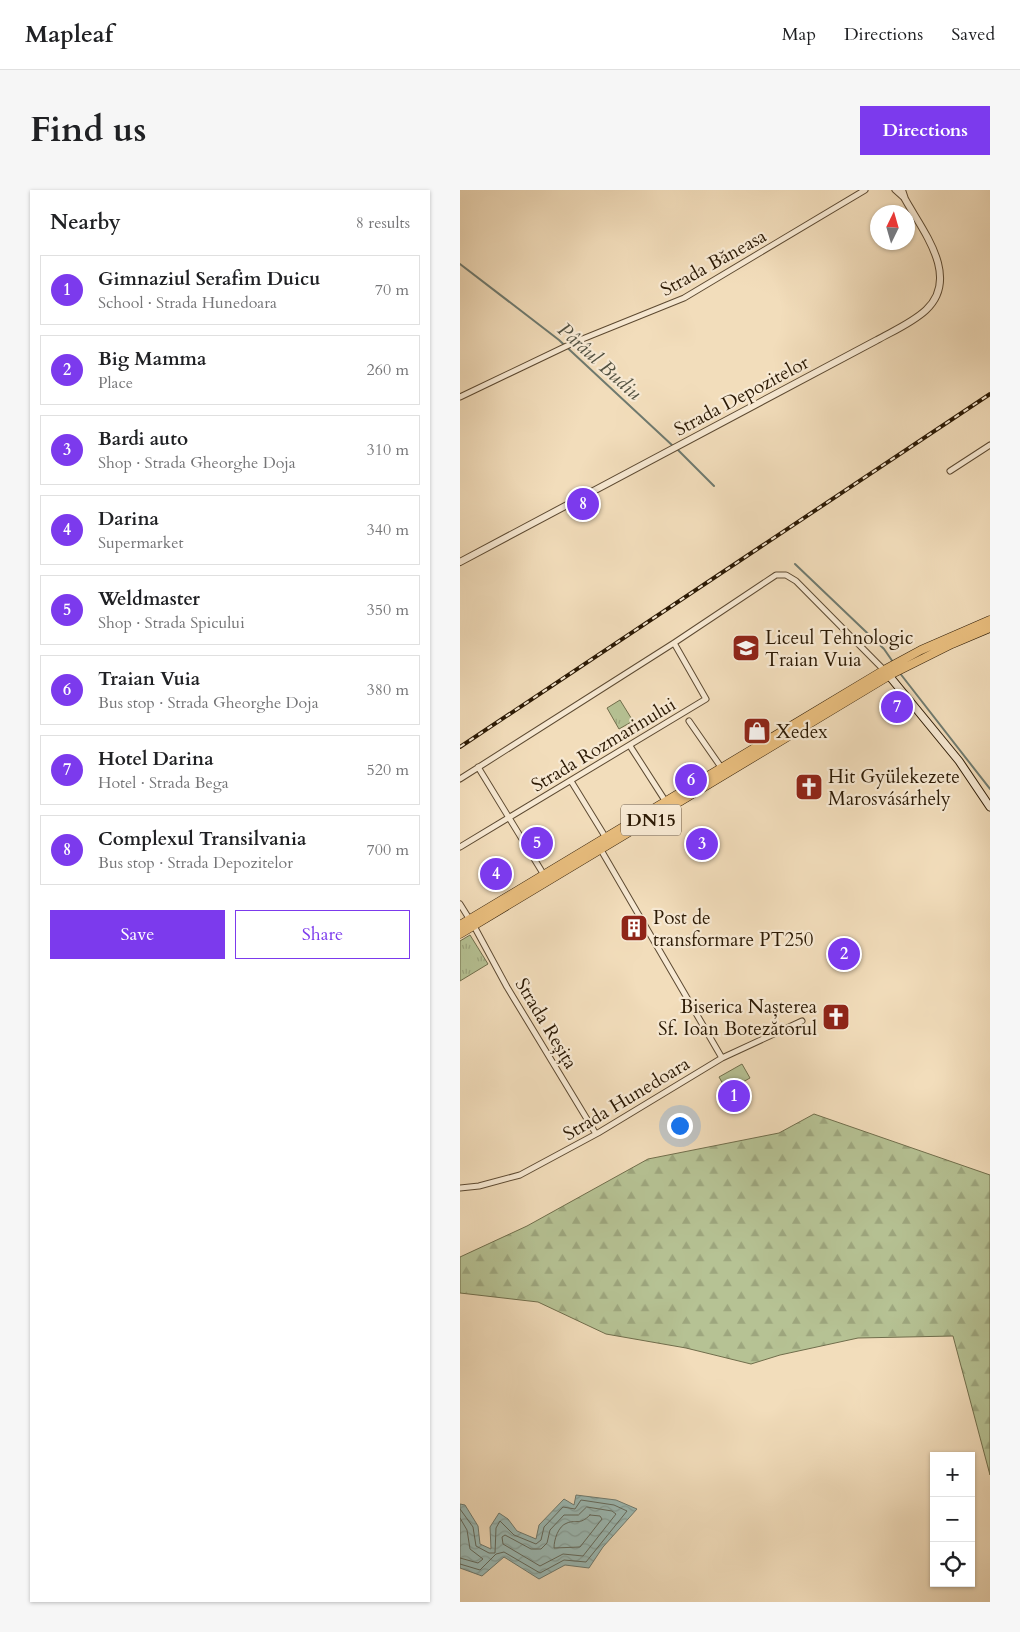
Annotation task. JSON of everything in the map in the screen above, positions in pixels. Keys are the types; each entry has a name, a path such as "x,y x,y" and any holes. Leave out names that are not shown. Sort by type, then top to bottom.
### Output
{"main road":[{"name":"DN15","path":"460,926 472,923 601,850 724,772 900,665 949,637 990,620"},
{"name":"DN15","path":"900,665 990,628"},
{"path":"888,672 959,761 990,807"},
{"name":"DN15","path":"460,934 472,923 544,875 666,802 724,772"}],"street":[{"name":"Strada Băneasa","path":"460,397 556,350 684,298 865,190"},
{"name":"Strada Depozitelor","path":"460,562 876,340 926,310 938,291 939,265 905,199 895,190"},
{"name":"Strada Depozitelor","path":"904,190 905,199"},
{"path":"950,471 990,444"},
{"path":"460,779 674,643 766,580 776,576 786,575 796,581 888,672"},
{"name":"Strada Rozmarinului","path":"460,847 706,699 674,643"},
{"path":"689,720 724,772"},
{"path":"630,746 666,802"},
{"path":"478,767 544,875"},
{"path":"571,781 606,838"},
{"path":"601,850 722,1058"},
{"name":"Strada Reșița","path":"460,904 507,987 596,1134"},
{"name":"Strada Hunedoara","path":"460,1188 487,1185 520,1176 596,1134 722,1058 802,1020"}],"green space":[{"path":"620,700 633,721 619,729 607,708"},
{"path":"470,935 488,964 460,981 460,941"},
{"path":"742,1064 750,1078 727,1091 719,1077"},
{"path":"814,1114 990,1175 990,1475 953,1336 858,1338 780,1355 751,1364 686,1348 606,1334 538,1302 460,1293 460,1257 527,1226 648,1159 779,1133"}],"water":[{"path":"576,1495 616,1500 637,1509 603,1547 589,1568 565,1565 539,1579 504,1557 482,1576 460,1568 460,1504 465,1505 478,1526 480,1544 491,1549 490,1527 499,1513 508,1519 517,1531 536,1539 539,1525 564,1499 574,1505"}],"waterway":[{"name":"Pârâul Budiu","path":"460,264 559,340 673,446"},
{"name":"Pârâul Budiu","path":"677,449 714,486"},
{"name":"Pârâul Budiu","path":"795,564 884,649 893,662"},
{"name":"Pârâul Budiu","path":"899,672 990,789"}],"railway":[{"path":"460,747 990,394"}],"place":[{"name":"Complexul Transilvania","path":"583,504"},
{"name":"Liceul Tehnologic Traian Vuia","path":"746,648"},
{"name":"Hotel Darina","path":"897,707"},
{"name":"Xedex","path":"757,731"},
{"name":"Traian Vuia","path":"691,780"},
{"name":"Hit Gyülekezete Marosvásárhely","path":"809,787"},
{"name":"Weldmaster","path":"537,843"},
{"name":"Bardi auto","path":"702,844"},
{"name":"Darina","path":"496,874"},
{"name":"Post de transformare PT250","path":"634,928"},
{"name":"Big Mamma","path":"844,954"},
{"name":"Biserica Nașterea Sf. Ioan Botezătorul","path":"836,1017"},
{"name":"Gimnaziul Serafim Duicu","path":"734,1096"}]}
